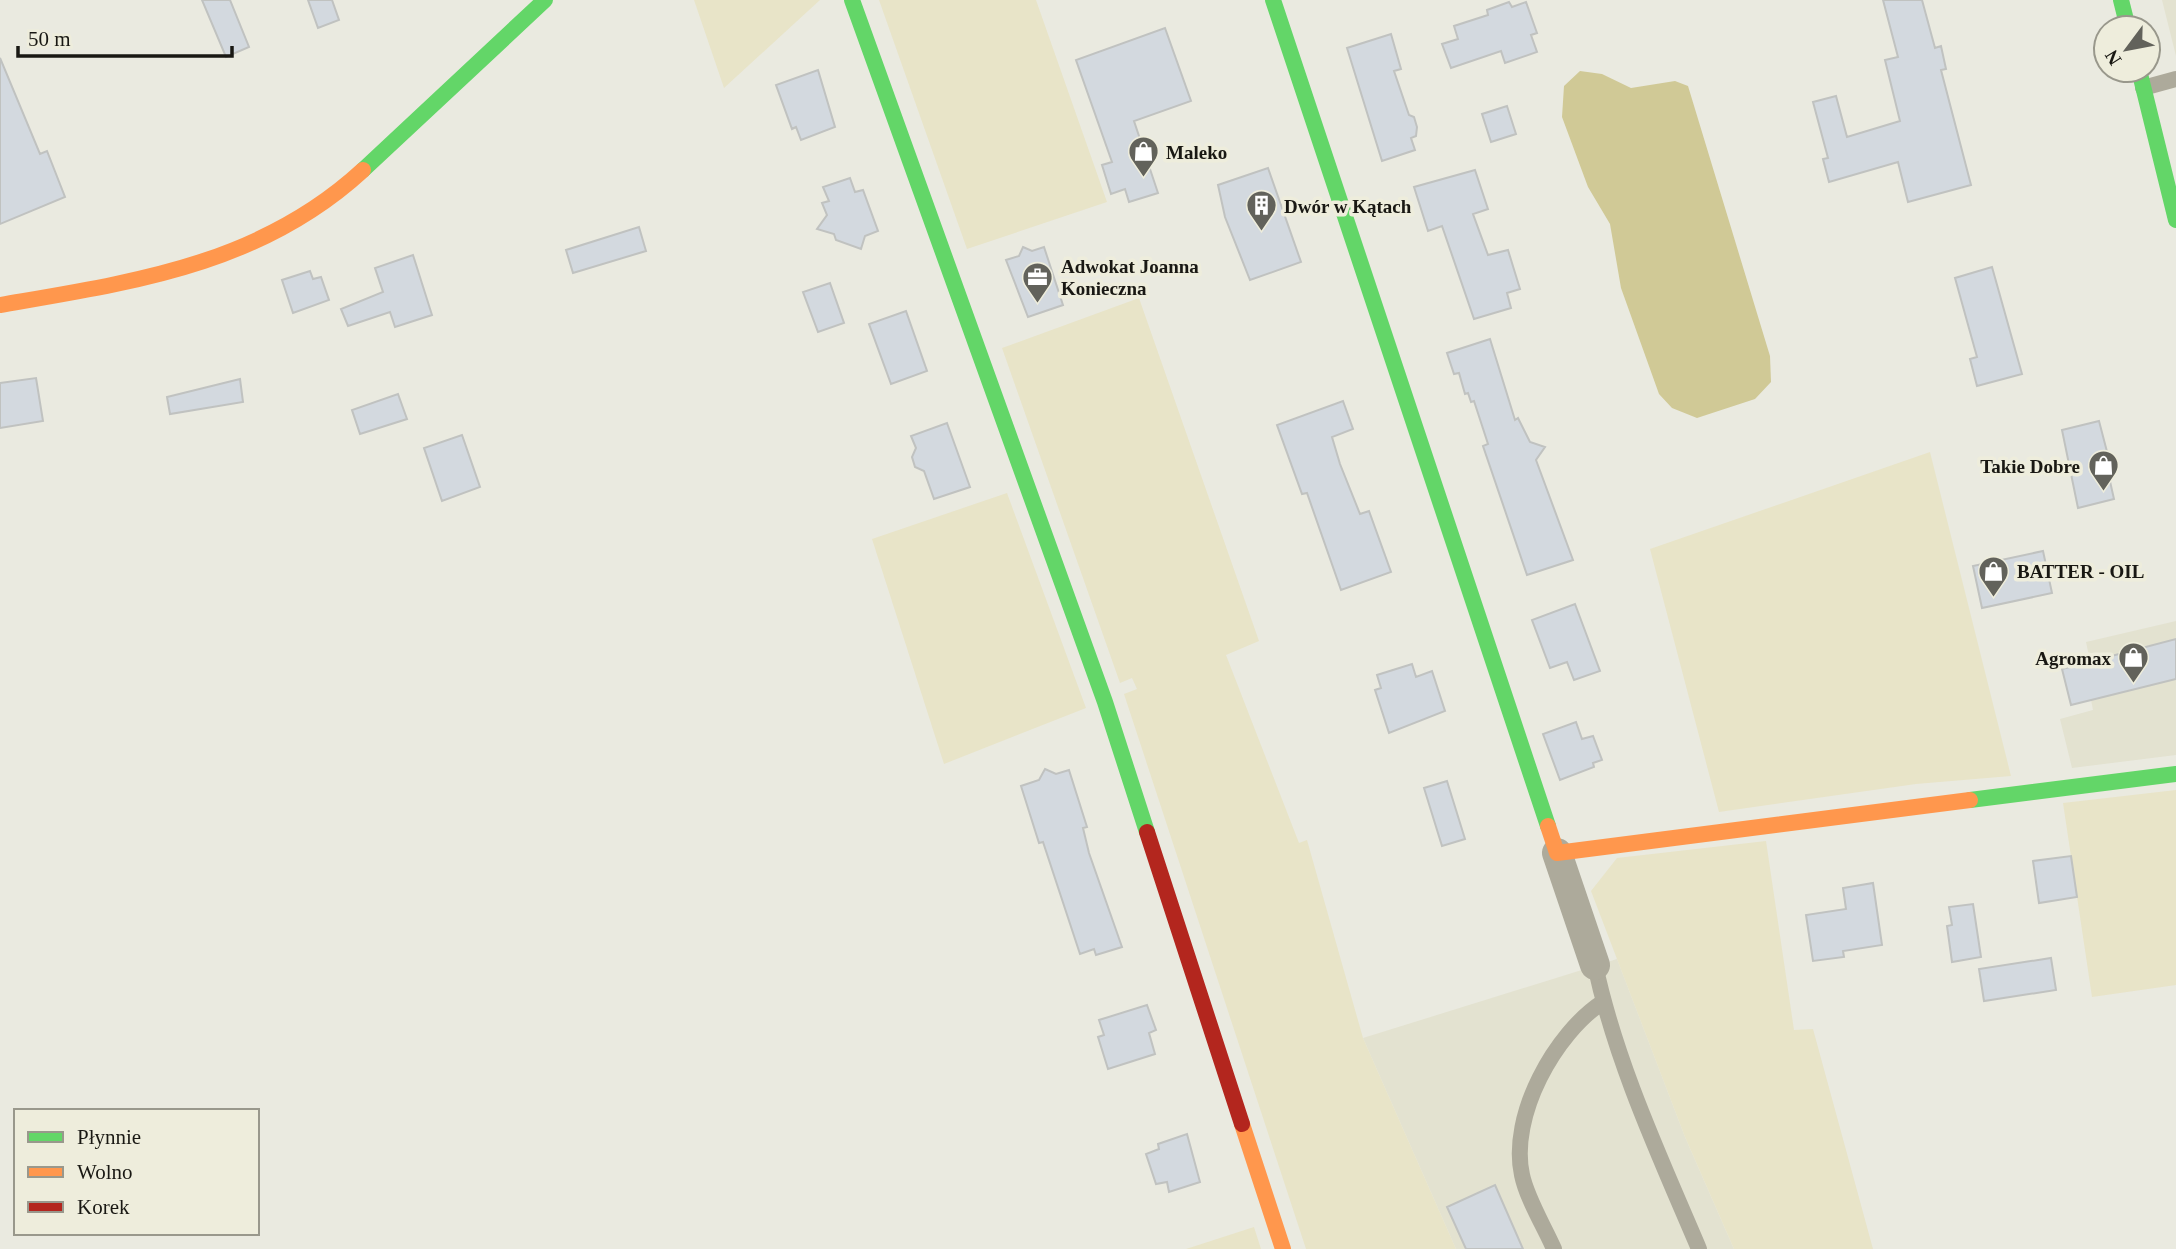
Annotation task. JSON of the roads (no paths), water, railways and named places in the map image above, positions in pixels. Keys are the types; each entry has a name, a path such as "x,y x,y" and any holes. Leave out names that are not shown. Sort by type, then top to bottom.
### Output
{"street":[{"path":"0,305 115,284 198,262 272,234 300,219 362,172 545,0"},
{"path":"852,0 1105,702 1283,1249"},
{"path":"1281,2 1595,965"},
{"path":"2142,84 2174,199 2176,220"},
{"path":"1557,853 2176,774"}],"lane":[{"path":"2143,88 2176,79"},
{"path":"1595,965 1603,1002 1652,1140 1699,1249"},
{"path":"1554,1249 1522,1175 1520,1142 1532,1097 1549,1061 1587,1013 1603,1002"}],"place":[{"name":"Maleko","path":"1143,179"},
{"name":"Dwór w Kątach","path":"1261,233"},
{"name":"Adwokat Joanna Konieczna","path":"1038,304"},
{"name":"Takie Dobre","path":"2103,493"},
{"name":"BATTER - OIL","path":"1994,598"},
{"name":"Agromax","path":"2134,685"}]}
